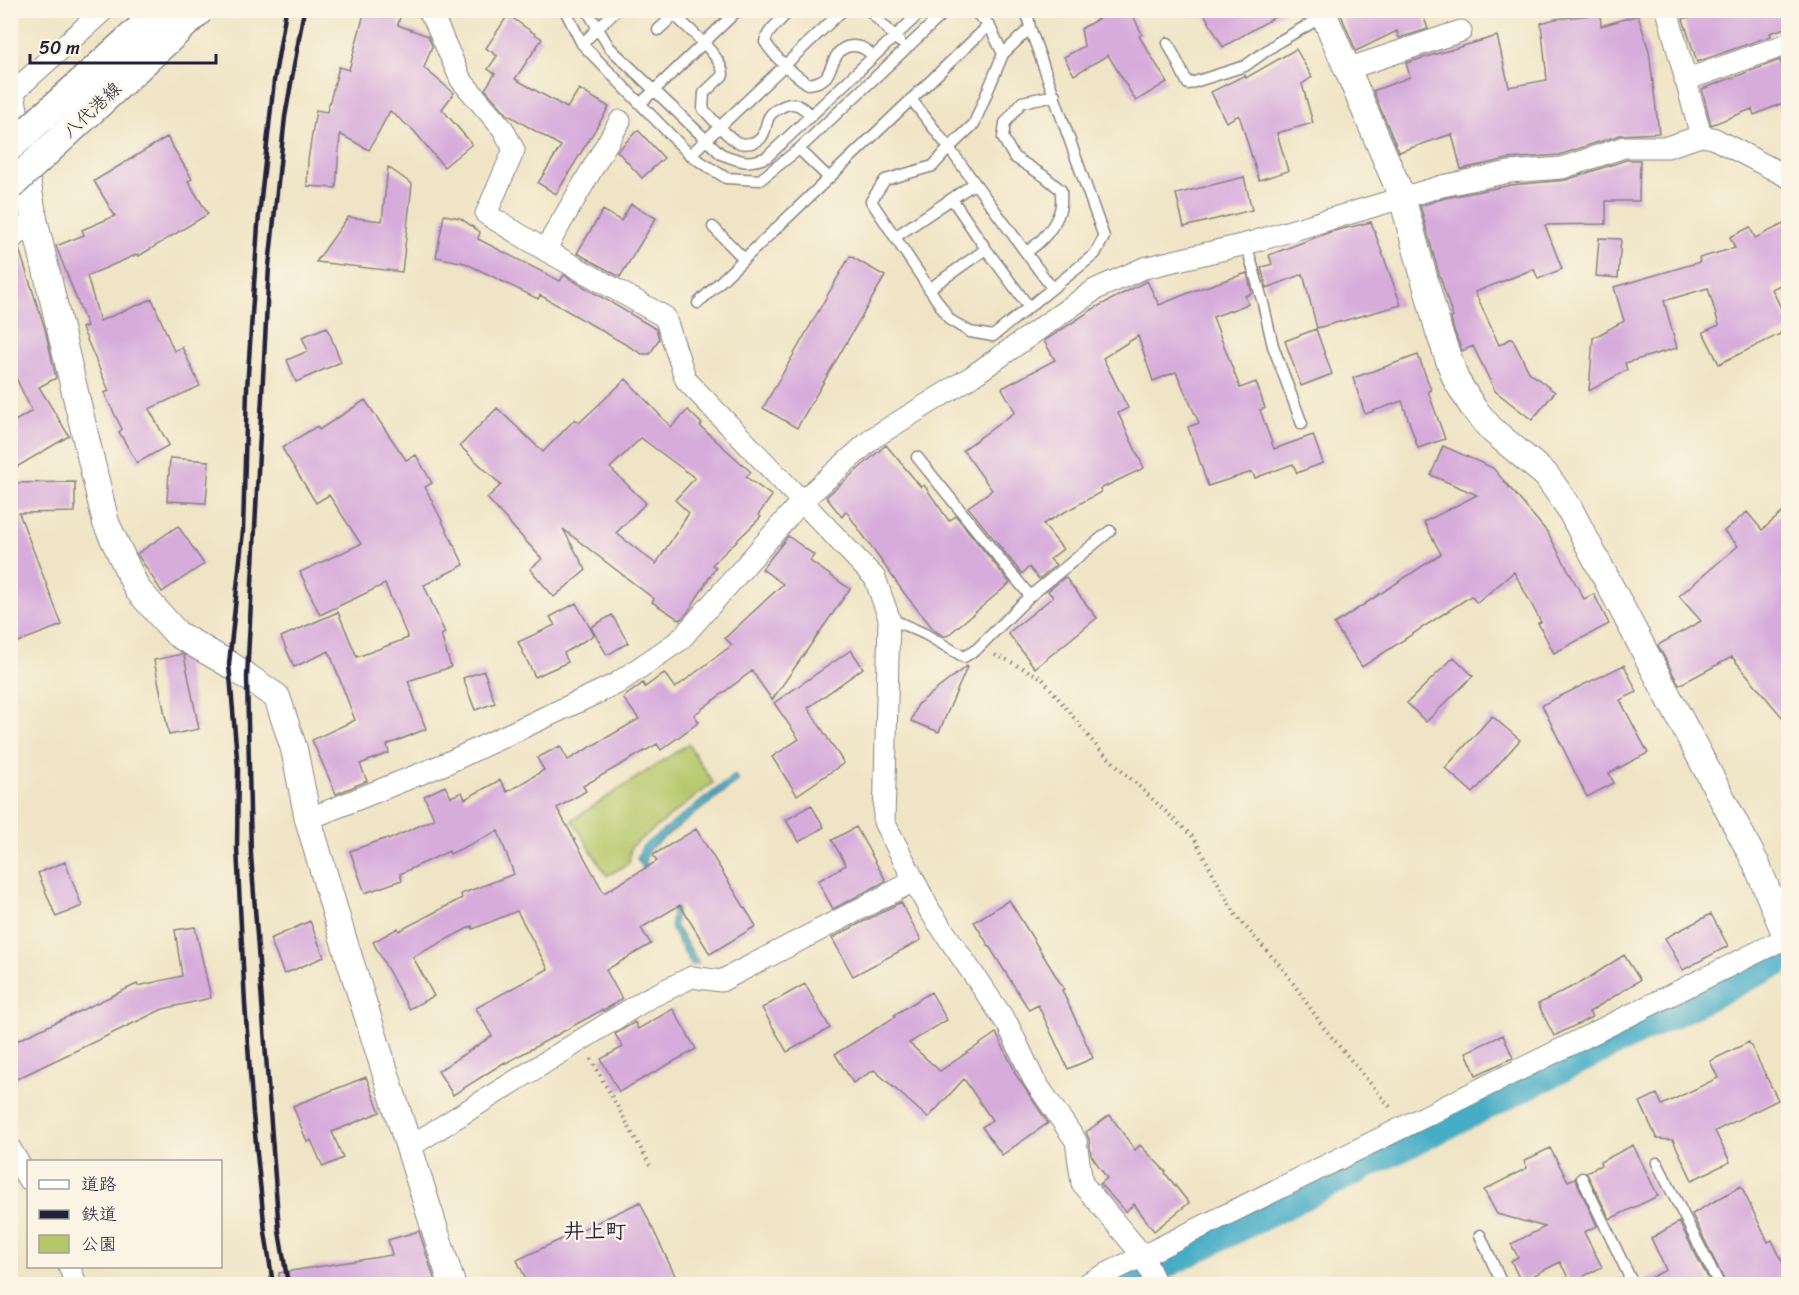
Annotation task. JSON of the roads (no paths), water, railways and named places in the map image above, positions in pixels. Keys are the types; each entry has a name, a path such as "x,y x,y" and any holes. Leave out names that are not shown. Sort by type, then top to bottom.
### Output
{"main road":[{"name":"八代港線","path":"10,147 161,10"},
{"name":"八代港線","path":"10,186 200,10"}],"street":[{"path":"104,10 11,91 34,219 106,523 137,589 177,634 229,664 278,697 294,749 308,819 452,1284"},
{"path":"428,10 461,80 502,129 514,150 486,214 665,317 686,380 875,578 889,618 884,822 930,911 1008,1025 1034,1080 1076,1141 1082,1183 1143,1256 1156,1284"},
{"path":"1667,10 1701,136"},
{"path":"1086,1284 1788,938 1756,863 1568,506 1546,475 1492,430 1474,409 1456,380 1439,332 1402,197 1324,13"},
{"path":"1347,69 1461,31"},
{"path":"1685,80 1788,44"},
{"path":"545,250 620,121"},
{"path":"308,819 447,763 616,684 680,640 801,502 873,438 971,377 1096,289 1144,268 1246,244 1442,186 1509,172 1562,168 1624,147 1666,147 1701,136 1713,138 1788,177"},
{"path":"10,240 34,219"},
{"path":"409,1147 647,999 692,977 721,981 914,881"},
{"path":"10,1148 27,1177"},
{"path":"70,1268 76,1284"}],"lane":[{"path":"565,10 582,44 690,155 726,178 760,180 800,149 946,10"},
{"path":"587,10 609,47 721,154 738,161 754,163 767,157 895,37 910,15 923,10"},
{"path":"582,44 616,10"},
{"path":"641,103 738,10"},
{"path":"787,10 781,22 766,35 765,42 784,65 808,84 825,78 839,51 847,46 859,46 869,51 873,57"},
{"path":"690,155 843,10"},
{"path":"869,10 906,49"},
{"path":"973,10 989,25 1004,54"},
{"path":"1027,10 1030,28 1104,237 1095,255 993,336 970,332 950,320 871,201 885,180 933,166 974,124 1004,54 1030,28"},
{"path":"658,30 672,13 716,57 724,69 723,75 704,93 703,109 737,142 747,144 757,141 762,137 768,119 784,105 792,103 811,114"},
{"path":"1168,43 1188,84 1245,66 1324,13"},
{"path":"698,303 989,25"},
{"path":"1026,252 1049,232 1061,209 1061,190 1014,157 1003,138 1005,123 1022,102 1055,95"},
{"path":"911,99 950,148 1052,288"},
{"path":"800,149 829,178"},
{"path":"895,237 975,183"},
{"path":"952,199 1029,307"},
{"path":"713,227 744,259"},
{"path":"1246,244 1273,346 1302,424"},
{"path":"929,289 986,249"},
{"path":"917,457 1030,596"},
{"path":"889,618 925,634 964,657 977,649 1030,596 1110,531"},
{"path":"1657,1163 1719,1284"},
{"path":"1582,1178 1633,1284"},
{"path":"1480,1235 1502,1284"}],"water":[{"path":"735,775 738,781 649,849 645,861 653,878 679,902 675,925 699,963 692,965 670,927 674,903 650,880 637,858 643,846"}],"waterway":[{"path":"1128,1284 1779,963"}],"railway":[{"path":"273,1284 265,1232 253,1114 245,1004 237,848 238,769 229,664 243,531 247,389 258,225 274,81 286,10"},
{"path":"288,1284 279,1231 251,855 247,677 269,266 285,117 304,10"}],"district":[{"name":"井上町","path":"595,1231"}]}
